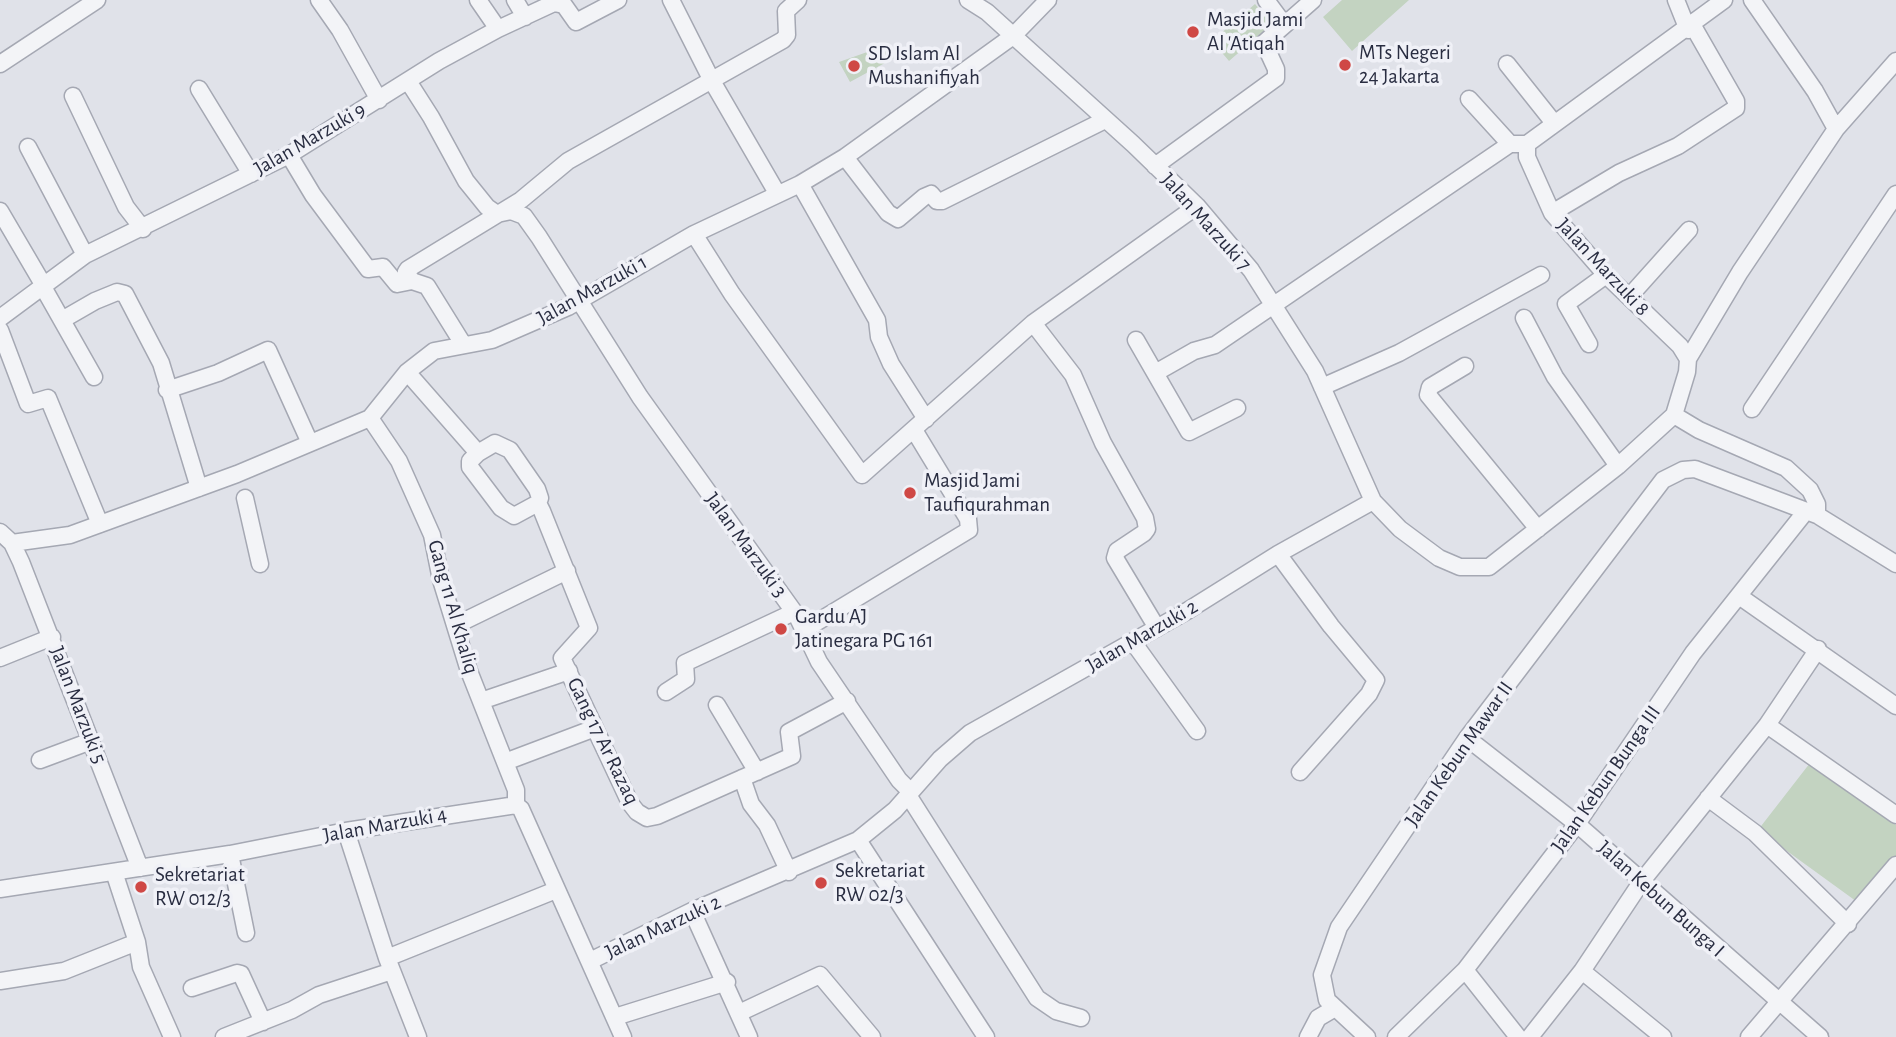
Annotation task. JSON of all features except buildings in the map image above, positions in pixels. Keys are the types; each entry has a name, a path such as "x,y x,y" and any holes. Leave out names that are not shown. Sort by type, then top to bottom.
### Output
{"street":[{"path":"0,64 97,0"},
{"path":"319,0 340,30 379,100"},
{"path":"478,0 498,29"},
{"path":"515,0 525,17"},
{"name":"Jalan Marzuki 9","path":"0,318 85,255 143,229 289,155 498,29 560,2 573,20 580,21 618,0"},
{"path":"671,0 712,81 777,193"},
{"path":"412,281 406,272 408,269 521,200 568,161 786,38 786,11 798,0"},
{"name":"Jalan Marzuki 7","path":"968,0 987,12 1156,166 1197,206 1251,270 1322,387 1373,500"},
{"name":"Jalan Marzuki 1","path":"6,537 70,535 238,476 370,418 407,372 434,351 492,340 579,302 777,193 800,184 845,157 1013,36 1048,0"},
{"path":"1266,0 1283,23"},
{"path":"1156,166 1276,78 1276,69 1264,43 1283,23 1313,0"},
{"path":"1552,213 1619,173 1678,146 1737,108 1736,101 1690,28 1676,0"},
{"path":"1157,372 1195,351 1215,345 1554,123 1690,28 1724,0"},
{"path":"1752,0 1815,92 1836,129"},
{"path":"1687,423 1688,359 1740,272 1836,129 1896,61"},
{"path":"1507,64 1554,123"},
{"path":"408,81 466,181 487,207 497,214"},
{"path":"199,89 251,174"},
{"path":"73,96 126,207 143,229"},
{"path":"1469,99 1519,144"},
{"path":"845,157 887,213 898,219 930,194 937,201 942,201 1105,120"},
{"name":"Jalan Marzuki 8","path":"1519,144 1552,213 1606,275 1680,346 1688,359"},
{"path":"28,146 85,255"},
{"path":"289,155 313,195 368,269 383,267 397,284 412,281 427,286 463,344"},
{"path":"800,184 877,320 879,337 970,526 965,534 804,630"},
{"path":"1752,408 1896,194"},
{"path":"696,238 747,317 862,475 1032,323 1197,206"},
{"path":"0,211 94,377"},
{"name":"Jalan Marzuki 3","path":"497,214 511,211 524,216 654,418 794,612 819,662 909,792 1037,998 1056,1011 1082,1018"},
{"path":"1629,297 1689,230"},
{"path":"1322,387 1399,353 1541,275"},
{"path":"1590,344 1566,304 1606,275"},
{"path":"62,320 95,301 122,292 161,363 167,390 199,488"},
{"path":"1524,318 1555,377 1618,466"},
{"path":"1032,323 1073,375 1103,443 1145,518 1147,525 1144,533 1117,551 1115,558 1157,628"},
{"path":"0,330 28,404 48,398 100,524"},
{"path":"1136,340 1157,372 1189,432 1237,408"},
{"path":"167,390 218,373 268,350 310,443"},
{"path":"1465,366 1430,387 1428,395 1538,529"},
{"path":"407,372 478,453 470,461 470,467 505,512 517,515 538,503"},
{"name":"Gang 11 Al Khaliq","path":"370,418 399,461 432,535 441,580 481,701 516,790 516,805"},
{"path":"1373,500 1421,545 1461,567 1489,567 1618,466 1687,423"},
{"path":"1687,423 1786,468 1810,490 1817,504 1812,513 1896,564"},
{"name":"Gang 17 Ar Razaq","path":"478,453 495,443 510,450 537,489 540,496 538,503 551,527 589,628 580,641 563,654 629,803 647,818 750,775"},
{"name":"Jalan Kebun Mawar II","path":"1367,1037 1327,1000 1322,975 1339,927 1467,738 1663,480 1683,470 1695,469 1812,513"},
{"path":"245,498 260,564"},
{"name":"Jalan Marzuki 2","path":"590,961 692,911 789,872 858,840 970,733 1133,642 1373,500"},
{"name":"Jalan Kebun Bunga III","path":"1396,1037 1465,970 1577,824 1693,653 1738,596 1812,513"},
{"name":"Jalan Marzuki 5","path":"6,537 52,636 140,868"},
{"path":"1278,554 1331,626 1377,680 1369,694 1300,772"},
{"path":"456,625 567,572"},
{"path":"1738,596 1818,649 1896,706"},
{"path":"666,692 686,679 685,663 794,612"},
{"path":"0,658 52,636"},
{"path":"1133,642 1197,731"},
{"path":"1530,1037 1582,971 1642,881 1767,725 1818,649"},
{"path":"481,701 569,671"},
{"path":"750,775 793,755 789,734 846,701"},
{"path":"717,705 750,775 751,804 767,825 789,872"},
{"path":"1767,725 1896,815"},
{"path":"505,762 595,728"},
{"name":"Jalan Kebun Bunga I","path":"1467,738 1577,824 1778,1003 1820,1037"},
{"path":"40,760 91,741"},
{"path":"1708,798 1755,834 1847,924"},
{"path":"516,805 521,809 620,1028"},
{"name":"Jalan Marzuki 4","path":"0,889 230,854 346,831 516,805"},
{"path":"346,831 389,964 418,1037"},
{"path":"858,840 986,1037"},
{"path":"230,854 246,933"},
{"path":"1749,1037 1896,865"},
{"path":"114,872 137,942 141,967 172,1037"},
{"path":"224,1037 261,1028 319,995 556,890"},
{"path":"692,911 727,982 749,1037"},
{"path":"0,981 64,971 137,942"},
{"path":"1465,970 1518,1037"},
{"path":"1582,971 1663,1037"},
{"path":"192,988 241,974 261,1028"},
{"path":"739,1013 820,975 873,1037"},
{"path":"605,1037 727,982"},
{"path":"1308,1037 1318,1018 1335,1008"}],"green space":[{"path":"1342,0 1409,0 1352,51 1323,17"},
{"path":"1255,4 1272,24 1229,61 1212,41"},
{"path":"887,45 894,58 850,82 839,62"},
{"path":"1810,763 1896,825 1896,857 1860,904 1758,830"}],"place":[{"name":"Masjid Jami Al 'Atiqah","path":"1193,32"},
{"name":"MTs Negeri 24 Jakarta","path":"1345,65"},
{"name":"SD Islam Al Mushanifiyah","path":"854,66"},
{"name":"Masjid Jami Taufiqurahman","path":"910,493"},
{"name":"Gardu AJ Jatinegara PG 161","path":"781,629"},
{"name":"Sekretariat RW 02/3","path":"821,883"},
{"name":"Sekretariat RW 012/3","path":"141,887"}]}
